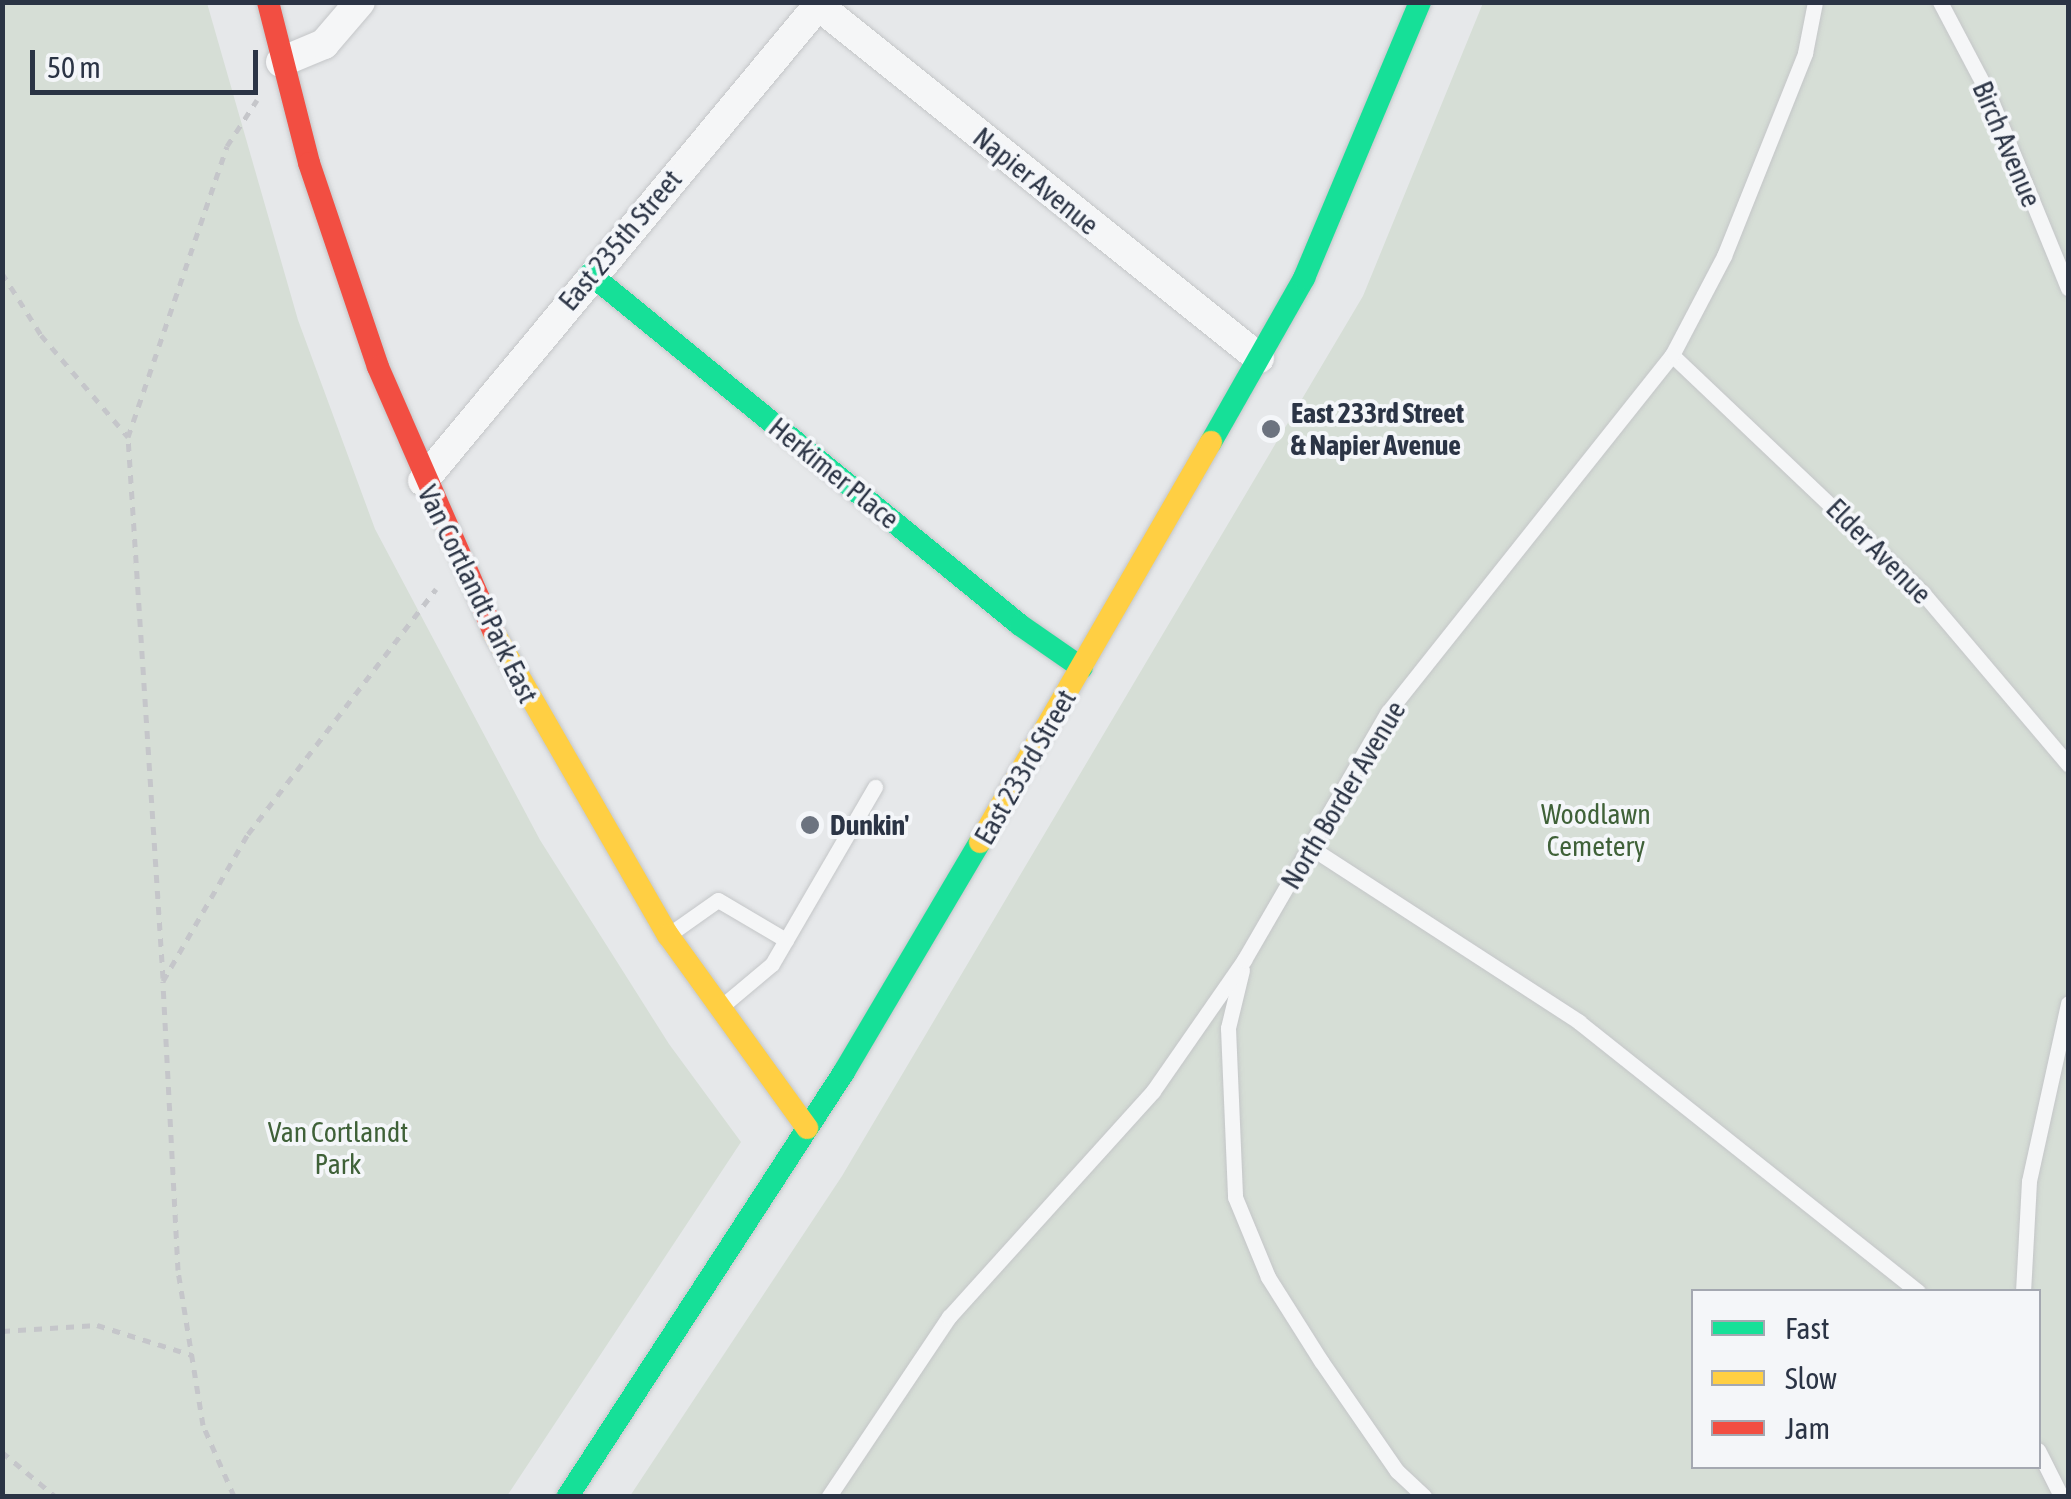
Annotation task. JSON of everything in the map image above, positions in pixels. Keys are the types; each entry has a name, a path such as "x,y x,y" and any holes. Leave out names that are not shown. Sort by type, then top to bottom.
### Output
{"street":[{"name":"Van Cortlandt Park East","path":"268,2 281,62 328,224 423,481 460,560 520,685 668,935 808,1128"},
{"path":"281,62 324,44 360,2"},
{"name":"East 233rd Street","path":"568,1496 808,1128 1082,668 1259,358 1319,247 1420,2"},
{"name":"Napier Avenue","path":"818,4 1259,358"},
{"name":"East 235th Street","path":"423,481 590,274 818,4"},
{"name":"Herkimer Place","path":"590,274 1020,625 1082,668"}],"lane":[{"name":"North Border Avenue","path":"829,1496 950,1317 1153,1091 1244,960 1388,712 1672,355 1724,256 1805,52 1815,2"},
{"name":"Birch Avenue","path":"1940,2 1988,93 2068,288"},
{"name":"Elder Avenue","path":"1672,355 1761,432 1922,592 2068,764"},
{"path":"719,1008 772,964 876,787"},
{"path":"1310,848 1579,1022 1914,1289"},
{"path":"668,935 718,900 786,940"},
{"path":"1244,960 1228,1028 1235,1197 1268,1277 1320,1361 1397,1471 1424,1496"},
{"path":"2023,1289 2029,1181 2068,1003"},
{"path":"2041,1456 2061,1496"}],"path":[{"path":"234,1496 203,1425 178,1270 128,437 226,146 281,62"},
{"path":"2,273 41,334 128,437"},
{"path":"163,980 248,834 460,560"},
{"path":"2,1331 97,1325 192,1355"},
{"path":"2,1452 55,1496"}],"green space":[{"name":"Van Cortlandt Park","path":"3,2 207,3 298,320 375,529 540,840 669,1044 741,1142 507,1496 3,1496"},
{"name":"Woodlawn Cemetery","path":"1483,3 2068,3 2068,1496 630,1496 842,1176 1363,296"}],"traffic: fast":[{"path":"1211,442 1304,278 1420,2"},
{"path":"590,274 1020,625 1082,668"},
{"path":"568,1496 844,1072 980,842"}],"traffic: slow":[{"path":"980,842 1211,442"},
{"path":"494,633 668,935 807,1128"}],"traffic: jam":[{"path":"268,2 309,163 378,367 494,633"}],"place":[{"name":"East 233rd Street & Napier Avenue","path":"1271,429"},
{"name":"Dunkin'","path":"810,825"}]}
